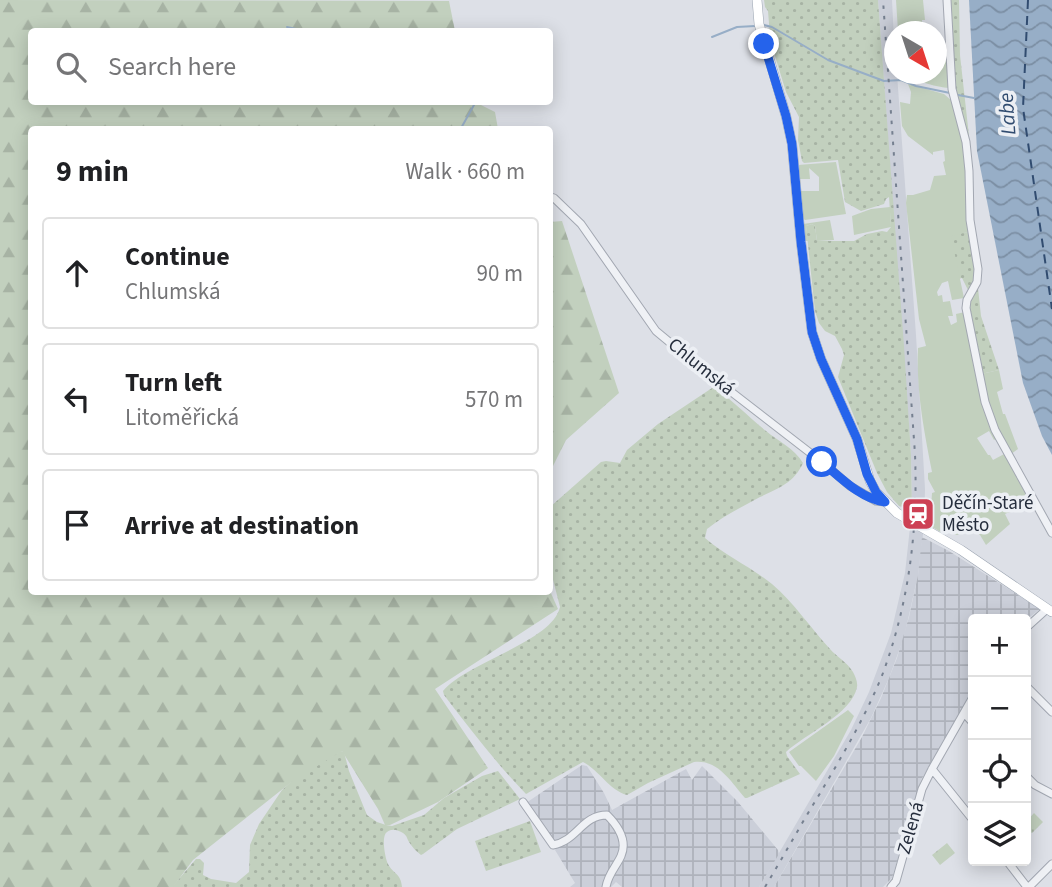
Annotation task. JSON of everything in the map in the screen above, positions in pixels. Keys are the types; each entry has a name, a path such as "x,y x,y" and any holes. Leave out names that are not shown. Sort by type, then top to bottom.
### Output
{"main road":[{"path":"757,0 759,27 792,144 812,332 821,359 857,439 867,474 876,492 907,519 953,545 1050,610"}],"street":[{"path":"947,0 951,89 966,142 970,171 970,220 978,269 977,282 967,300 966,308 985,402 995,430 1051,530"},
{"name":"Chlumská","path":"553,198 581,224 656,331 850,486 876,501 885,502"},
{"path":"1031,624 1050,610"},
{"path":"1031,691 1052,712"},
{"name":"Zelená","path":"896,885 922,789 968,706"},
{"path":"964,713 968,717"},
{"path":"932,769 968,814"},
{"path":"1031,781 1052,794"},
{"path":"523,802 553,845 562,844 599,815 607,815 616,824 624,846 622,855 607,877 606,887"},
{"path":"1011,866 1028,887 1052,864"}],"shaded area":[{"path":"878,0 892,0 893,21 884,21 884,83"},
{"path":"884,84 898,84 916,335 925,489 918,575 904,637 871,718 774,887 759,887 851,730 869,692 891,633 905,573 912,509 911,455"},
{"path":"922,537 949,551 1040,609 1031,616 968,614 968,698 921,780 892,878 883,887 774,887 862,737 881,698 897,658 918,575"},
{"path":"582,765 587,766 612,810 686,769 692,780 702,766 738,802 779,854 759,887 622,887 616,882 611,887 570,887 575,883 555,850 557,847 526,803"}],"green space":[{"path":"0,0 449,1 454,28 28,28 28,105 481,105 495,112 497,126 28,126 28,595 552,595 558,609 435,689 488,768 438,802 385,825 342,751 294,780 193,860 173,887 0,887"},
{"path":"764,0 878,0 904,346 912,509 899,506 887,492 838,377 844,355 835,336 825,331 819,323 815,311 806,226 815,226 817,241 854,241 867,234 887,232 891,227 889,197 884,204 861,211 845,202 838,160 802,161 798,140 799,117 786,92 770,36 768,11"},
{"path":"896,0 923,0 925,20 897,21"},
{"path":"948,0 959,0 960,55 970,145 955,87"},
{"path":"947,55 948,55 949,88 929,84 947,84"},
{"path":"908,84 944,94 952,101 966,159 968,232 951,236 964,298 952,300 948,281 942,283 937,292 938,296 942,295 943,302 950,301 953,316 948,316 951,325 957,322 956,314 965,312 983,409 998,437 994,440 989,431 977,438 993,460 1006,453 1031,502 1005,514 1010,524 986,545 980,535 970,529 957,535 944,531 944,534 927,524 926,508 928,517 932,519 932,493 935,492 928,479 928,473 932,472 918,379 918,348 926,346 919,319 906,203 907,195 930,190 934,176 946,175 944,150 933,152 933,155 908,136 902,126 900,102 910,104 911,92"},
{"path":"836,162 846,214 805,220 802,218 800,191 819,191 819,177 809,168 810,179 799,179 798,165"},
{"path":"890,207 891,227 854,235 852,216 871,209"},
{"path":"830,220 834,240 817,241 815,226 812,224 806,226 808,241 805,241 803,224"},
{"path":"562,221 619,393 566,440 553,466 553,222"},
{"path":"968,232 975,261 975,276 970,290 962,278 959,279 950,235"},
{"path":"978,288 981,316 999,370 981,374 969,319 970,301"},
{"path":"999,370 1003,389 997,392 1018,449 1011,454 992,418 981,374"},
{"path":"715,388 800,458 803,463 790,480 720,520 707,529 705,538 764,578 788,599 853,672 857,685 853,697 837,715 786,752 800,774 747,798 717,768 703,762 694,762 627,795 615,789 583,762 526,794 484,746 443,691 455,680 542,631 554,619 560,607 553,580 553,504 601,462 620,463 627,450 658,424"},
{"path":"848,710 854,716 834,756 816,781 799,766 789,752"},
{"path":"341,751 344,752 367,815 386,825 392,826 424,815 444,798 482,776 498,771 520,799 457,829 421,855 403,833 395,830 387,832 384,842 386,857 402,887 172,887 196,859 204,863 203,875 236,883 249,872 250,845 259,824 282,790 294,779"},
{"path":"1034,813 1043,822 1032,833 1031,832 1031,816"},
{"path":"530,821 541,852 486,871 475,841"},
{"path":"947,843 955,853 940,865 932,855"}],"water":[{"name":"Labe","path":"969,0 1052,0 1052,455 1042,436 1023,383 977,151"}],"waterway":[{"path":"764,25 828,60 884,81 901,80 950,93"},
{"path":"712,37 737,27 755,26"},
{"path":"287,27 292,28"},
{"path":"958,95 974,98"},
{"path":"462,126 474,105"}],"ferry route":[{"path":"1028,0 1023,108 1052,309"}],"railway":[{"path":"765,887 845,751 876,689 892,646 910,565 915,510 915,454 883,0"}],"place":[{"name":"Děčín-Staré Město","path":"918,514"}],"route":[{"path":"764,44 792,144 812,332 821,359 857,439 870,481 885,502 876,501 850,486 822,462"}]}
